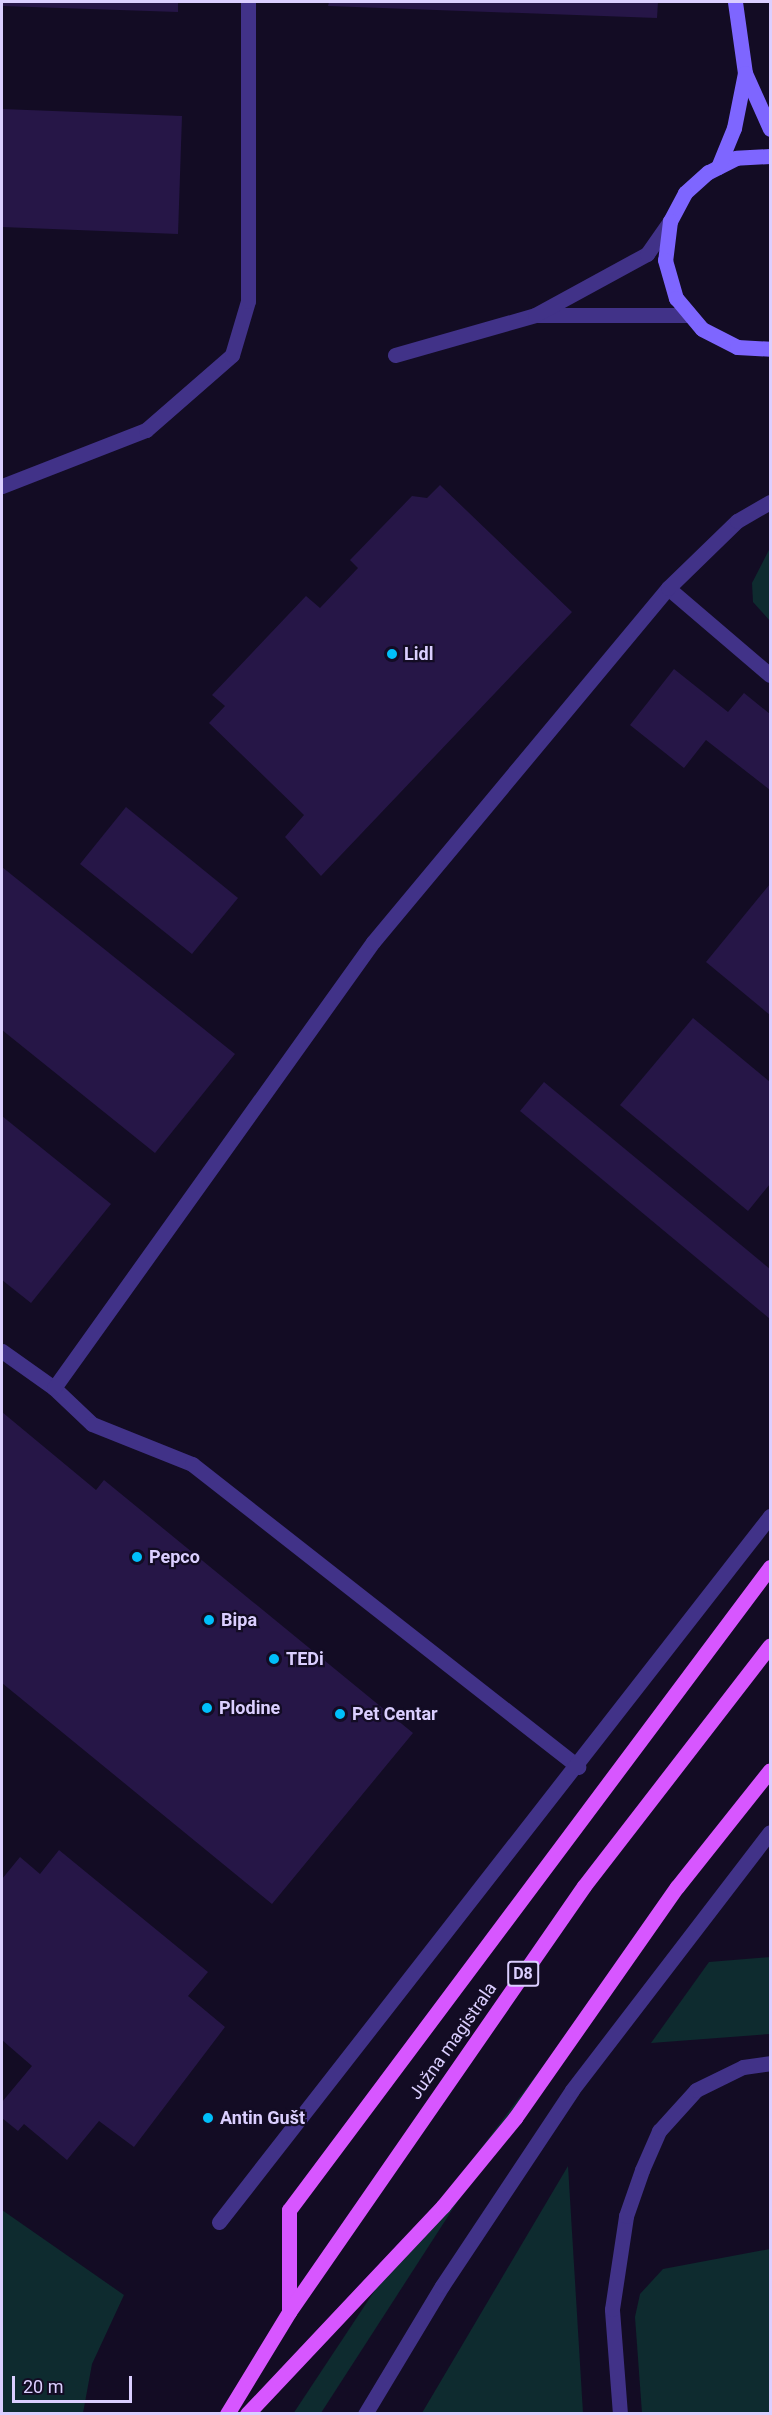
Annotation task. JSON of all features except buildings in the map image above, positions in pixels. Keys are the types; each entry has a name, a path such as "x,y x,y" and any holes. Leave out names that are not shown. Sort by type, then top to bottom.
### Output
{"main road":[{"path":"289,2312 289,2210 771,1567"},
{"name":"Južna magistrala","path":"228,2414 289,2312 584,1886 771,1645"},
{"path":"247,2414 443,2206 515,2118 677,1887 771,1770"}],"street":[{"path":"2,486 146,430 232,355 248,301 248,2"},
{"path":"735,2 745,73 771,129"},
{"path":"718,167 734,128 745,73"},
{"path":"395,355 535,315 647,254 685,193 718,167 736,158 771,156"},
{"path":"670,220 668,279 687,315 718,339 766,352"},
{"path":"535,315 687,315"},
{"path":"54,1388 374,942 668,588 737,521 771,502"},
{"path":"668,588 771,675"},
{"path":"2,1351 54,1388 92,1424 192,1464 578,1767"},
{"path":"219,2222 578,1767 771,1516"},
{"path":"365,2414 442,2286 572,2090 771,1832"},
{"path":"620,2414 612,2309 617,2261 626,2216 654,2140 696,2090 743,2067 771,2063"}],"green space":[{"path":"770,548 770,621 753,602 752,583"},
{"path":"770,1957 770,2034 651,2043 709,1962"},
{"path":"556,2049 321,2413 293,2414 383,2278"},
{"path":"568,2166 583,2413 422,2413"},
{"path":"2,2210 124,2295 92,2364 83,2413 2,2413"},
{"path":"770,2249 770,2413 642,2413 635,2317 640,2294 663,2269"}],"place":[{"name":"Lidl","path":"392,654"},
{"name":"Pepco","path":"137,1557"},
{"name":"Bipa","path":"209,1620"},
{"name":"TEDi","path":"274,1659"},
{"name":"Plodine","path":"207,1708"},
{"name":"Pet Centar","path":"340,1714"},
{"name":"Antin Gušt","path":"208,2118"}]}
